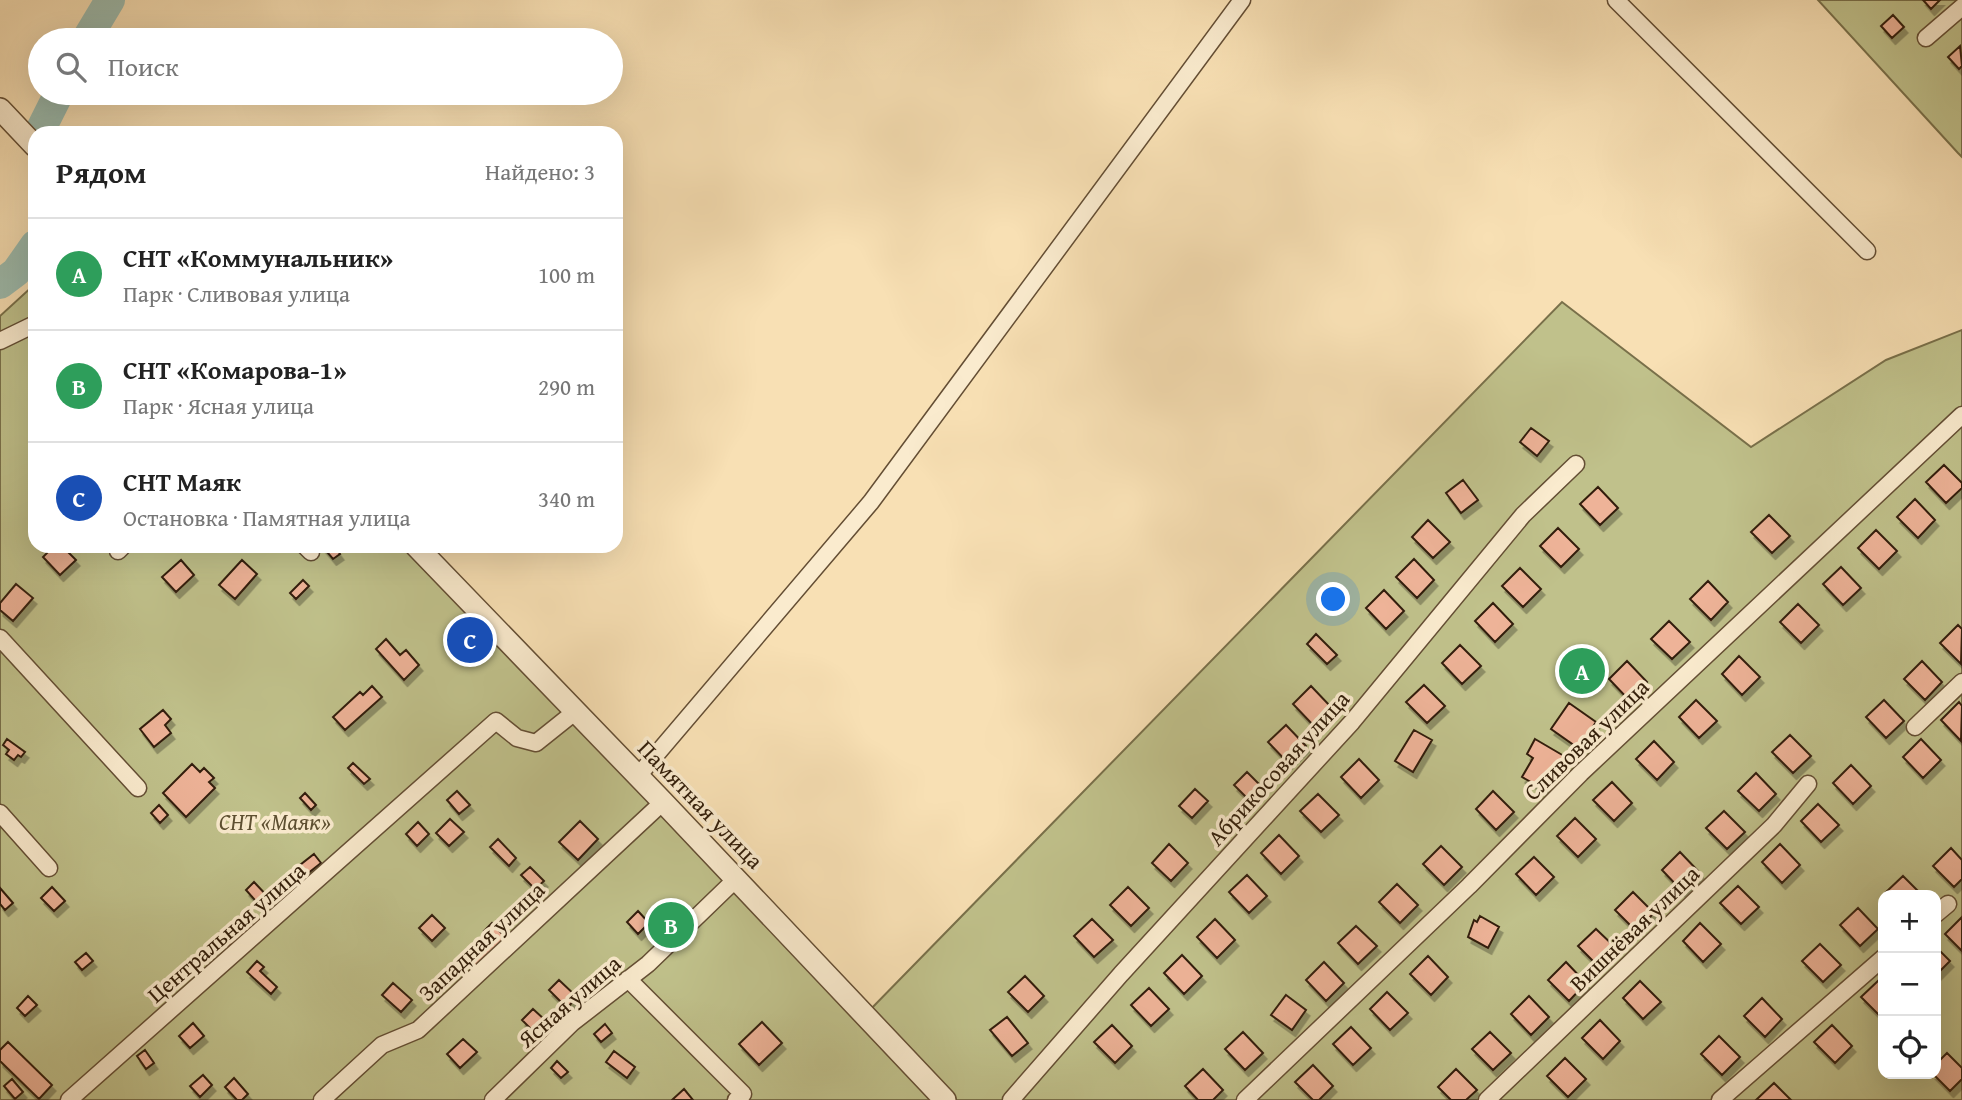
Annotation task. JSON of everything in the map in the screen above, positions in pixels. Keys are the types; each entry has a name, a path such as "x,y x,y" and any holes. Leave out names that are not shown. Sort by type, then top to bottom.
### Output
{"street":[{"path":"638,776 871,502 1241,0"},
{"path":"1616,0 1867,251"},
{"path":"1926,38 1962,8"},
{"path":"5,114 28,138"},
{"path":"0,341 28,327"},
{"name":"Сливовая улица","path":"1245,1100 1581,774 1962,415"},
{"name":"Абрикосовая улица","path":"1011,1100 1130,964 1352,722 1523,515 1576,464"},
{"name":"Памятная улица","path":"423,553 576,710 945,1100"},
{"path":"0,638 138,788"},
{"path":"1915,727 1962,682"},
{"name":"Центральная улица","path":"69,1100 496,722 517,738 536,743 576,710"},
{"name":"Вишнёвая улица","path":"1487,1100 1774,825 1808,784"},
{"name":"Западная улица","path":"322,1100 382,1045 418,1030 663,802"},
{"path":"0,813 49,868"},
{"name":"Ясная улица","path":"493,1100 572,1023 648,964 736,879"},
{"path":"1720,1100 1878,962"},
{"path":"628,979 743,1094 736,1100"}],"green space":[{"path":"1818,0 1962,0 1962,157 1958,153"},
{"name":"СНТ «Маяк»","path":"28,290 28,553 423,553 865,1015 1562,302 1751,447 1886,360 1962,330 1962,1100 0,1100 0,316"}],"building":[{"path":"1923,0 1940,0 1931,9"},
{"path":"1893,15 1904,27 1892,38 1881,26"},
{"path":"1960,46 1962,66 1959,69 1948,57"},
{"path":"1531,428 1549,441 1537,456 1520,442"},
{"path":"1944,465 1962,483 1962,488 1946,503 1926,482"},
{"path":"1463,480 1478,500 1461,513 1446,493"},
{"path":"1598,487 1618,508 1600,525 1580,504"},
{"path":"1915,499 1935,520 1918,538 1897,517"},
{"path":"1769,515 1790,536 1772,553 1751,532"},
{"path":"1428,520 1450,542 1433,558 1412,537"},
{"path":"1558,528 1579,549 1561,567 1540,546"},
{"path":"1876,530 1897,551 1879,569 1858,548"},
{"path":"47,553 69,553 76,560 60,575 43,557"},
{"path":"328,553 339,553 340,554 333,559"},
{"path":"1414,559 1434,580 1417,598 1396,577"},
{"path":"181,560 194,575 176,592 162,577"},
{"path":"242,560 257,574 235,599 219,585"},
{"path":"1841,567 1861,588 1843,605 1823,584"},
{"path":"1520,568 1541,589 1523,607 1502,586"},
{"path":"303,580 309,586 296,599 290,593"},
{"path":"1708,581 1728,602 1711,620 1690,599"},
{"path":"16,584 33,598 13,621 0,610 0,603"},
{"path":"1384,590 1404,611 1386,629 1366,608"},
{"path":"1493,603 1513,624 1495,642 1475,621"},
{"path":"1798,604 1819,625 1801,643 1780,622"},
{"path":"1669,621 1690,642 1672,659 1651,639"},
{"path":"1958,625 1962,629 1961,664 1940,643"},
{"path":"1316,634 1337,655 1327,664 1307,644"},
{"path":"386,639 400,655 406,650 419,665 404,680 376,649"},
{"path":"1460,645 1481,666 1462,684 1442,663"},
{"path":"1739,656 1760,677 1742,695 1722,674"},
{"path":"1627,661 1647,682 1629,700 1609,679"},
{"path":"1922,661 1942,682 1925,700 1904,679"},
{"path":"1424,685 1445,706 1427,723 1406,702"},
{"path":"372,686 382,697 345,730 333,717 360,692 363,695"},
{"path":"1311,686 1331,707 1313,725 1293,704"},
{"path":"1696,700 1717,721 1699,738 1679,717"},
{"path":"1884,700 1904,721 1886,738 1866,717"},
{"path":"1959,702 1962,706 1961,741 1941,720"},
{"path":"1569,703 1596,722 1578,748 1551,729"},
{"path":"163,710 171,719 165,725 171,733 154,747 140,729"},
{"path":"1286,725 1306,746 1288,763 1268,742"},
{"path":"1414,730 1432,740 1413,772 1395,761"},
{"path":"1790,735 1811,756 1793,773 1772,752"},
{"path":"7,739 25,752 21,757 18,755 14,760 6,754 9,750 3,745"},
{"path":"1535,739 1564,756 1545,790 1522,777 1533,758 1527,754"},
{"path":"1921,739 1941,760 1923,778 1903,757"},
{"path":"1654,741 1674,762 1657,780 1636,759"},
{"path":"1359,759 1379,780 1361,798 1341,777"},
{"path":"353,763 370,779 364,784 348,768"},
{"path":"192,764 200,772 204,768 214,778 209,782 215,788 186,817 163,793"},
{"path":"1851,765 1871,786 1853,804 1833,783"},
{"path":"1247,772 1262,787 1249,800 1234,785"},
{"path":"1756,773 1776,794 1759,811 1738,791"},
{"path":"1612,782 1632,803 1614,821 1593,800"},
{"path":"1195,789 1208,801 1192,818 1179,806"},
{"path":"457,791 470,805 459,814 447,800"},
{"path":"1493,791 1514,812 1496,830 1476,809"},
{"path":"305,793 316,805 311,810 300,798"},
{"path":"1318,794 1339,815 1321,832 1300,811"},
{"path":"1818,804 1839,825 1821,842 1801,821"},
{"path":"159,805 168,815 160,823 151,813"},
{"path":"1724,811 1745,832 1727,849 1706,828"},
{"path":"1575,818 1596,839 1578,857 1557,836"},
{"path":"450,819 464,832 449,846 436,833"},
{"path":"580,821 598,839 578,860 559,842"},
{"path":"418,822 429,834 417,846 406,834"},
{"path":"1279,835 1299,856 1281,874 1261,853"},
{"path":"498,839 516,858 509,866 490,847"},
{"path":"1169,844 1188,863 1171,881 1152,863"},
{"path":"1780,844 1800,865 1782,883 1762,862"},
{"path":"1441,846 1462,867 1444,885 1423,864"},
{"path":"1951,848 1962,860 1962,879 1954,887 1933,866"},
{"path":"1680,852 1700,873 1682,891 1662,870"},
{"path":"314,854 321,863 307,874 300,865"},
{"path":"1534,857 1554,877 1536,895 1516,874"},
{"path":"530,867 544,881 535,889 521,875"},
{"path":"1247,875 1267,896 1249,913 1229,892"},
{"path":"1903,876 1917,890 1888,890"},
{"path":"254,882 270,899 261,907 246,890"},
{"path":"1397,884 1418,905 1400,923 1379,902"},
{"path":"1738,886 1759,907 1741,924 1720,903"},
{"path":"52,887 65,901 54,911 41,898"},
{"path":"1128,887 1149,908 1131,926 1110,905"},
{"path":"0,888 13,903 5,910 0,904"},
{"path":"1633,892 1654,913 1636,931 1615,910"},
{"path":"1858,908 1878,929 1860,946 1840,925"},
{"path":"638,911 649,923 638,934 627,922"},
{"path":"244,913 254,926 228,947 218,934"},
{"path":"432,915 445,928 432,941 419,928"},
{"path":"1480,916 1499,927 1488,948 1468,937 1474,920 1477,922"},
{"path":"1962,917 1962,951 1945,934"},
{"path":"1092,919 1113,940 1094,957 1074,936"},
{"path":"1215,919 1235,940 1217,958 1197,937"},
{"path":"492,923 508,940 477,969 466,957 489,936 484,931"},
{"path":"1700,923 1721,944 1703,962 1683,941"},
{"path":"1356,926 1377,946 1358,964 1338,943"},
{"path":"1596,929 1617,949 1599,967 1578,946"},
{"path":"1820,944 1841,965 1823,982 1802,961"},
{"path":"1941,952 1950,961 1941,970"},
{"path":"86,953 93,961 82,970 75,962"},
{"path":"1182,955 1202,976 1184,994 1164,973"},
{"path":"1428,956 1448,977 1431,995 1410,974"},
{"path":"257,961 264,967 260,971 277,987 271,994 247,972"},
{"path":"1324,962 1344,983 1326,1001 1306,980"},
{"path":"1566,962 1586,983 1569,1001 1548,980"},
{"path":"1025,976 1044,996 1028,1012 1008,992"},
{"path":"559,980 577,997 567,1008 549,990"},
{"path":"1640,981 1661,1002 1643,1019 1623,998"},
{"path":"1878,981 1878,1014 1861,997"},
{"path":"393,983 412,1000 401,1012 382,995"},
{"path":"1149,988 1169,1009 1151,1026 1131,1005"},
{"path":"1387,992 1408,1013 1390,1030 1370,1009"},
{"path":"1286,995 1306,1010 1292,1030 1271,1015"},
{"path":"28,996 37,1005 25,1016 17,1008"},
{"path":"1529,996 1549,1017 1531,1035 1511,1014"},
{"path":"1762,998 1782,1019 1765,1037 1744,1016"},
{"path":"533,1009 545,1020 533,1031 522,1020"},
{"path":"1007,1017 1028,1043 1012,1056 990,1030"},
{"path":"1600,1020 1620,1041 1603,1059 1582,1038"},
{"path":"762,1022 782,1043 759,1065 739,1044"},
{"path":"193,1023 204,1036 190,1048 179,1036"},
{"path":"605,1024 612,1033 601,1042 594,1034"},
{"path":"1112,1025 1132,1046 1115,1063 1094,1042"},
{"path":"1832,1025 1852,1046 1835,1063 1814,1042"},
{"path":"1351,1027 1371,1048 1353,1065 1333,1044"},
{"path":"1243,1032 1263,1053 1245,1070 1225,1049"},
{"path":"1490,1032 1511,1053 1493,1070 1472,1049"},
{"path":"1719,1036 1740,1057 1722,1075 1701,1054"},
{"path":"463,1039 477,1052 460,1068 447,1054"},
{"path":"8,1042 52,1085 39,1099 0,1061 0,1050"},
{"path":"145,1050 154,1063 146,1069 137,1056"},
{"path":"614,1051 635,1067 627,1078 606,1062"},
{"path":"1947,1053 1962,1068 1962,1079 1950,1091 1938,1079 1941,1079 1941,1059"},
{"path":"1565,1058 1586,1079 1568,1097 1547,1076"},
{"path":"557,1061 568,1072 561,1078 551,1068"},
{"path":"1313,1065 1333,1086 1319,1100 1313,1100 1295,1082"},
{"path":"1203,1069 1223,1090 1213,1100 1198,1100 1185,1086"},
{"path":"1456,1069 1477,1090 1466,1100 1451,1100 1438,1087"},
{"path":"203,1075 212,1085 200,1097 190,1086"},
{"path":"234,1078 248,1094 242,1100 237,1100 225,1087"},
{"path":"12,1079 23,1092 15,1099 4,1086"},
{"path":"1774,1083 1791,1100 1756,1100"},
{"path":"684,1089 693,1100 672,1100"}],"waterway":[{"path":"93,28 110,0"},
{"path":"42,126 53,105"},
{"path":"0,284 16,272 28,255"}],"place":[{"name":"СНТ Маяк","path":"470,640"},
{"name":"СНТ «Коммунальник»","path":"1582,671"},
{"name":"СНТ «Комарова-1»","path":"671,925"}]}
